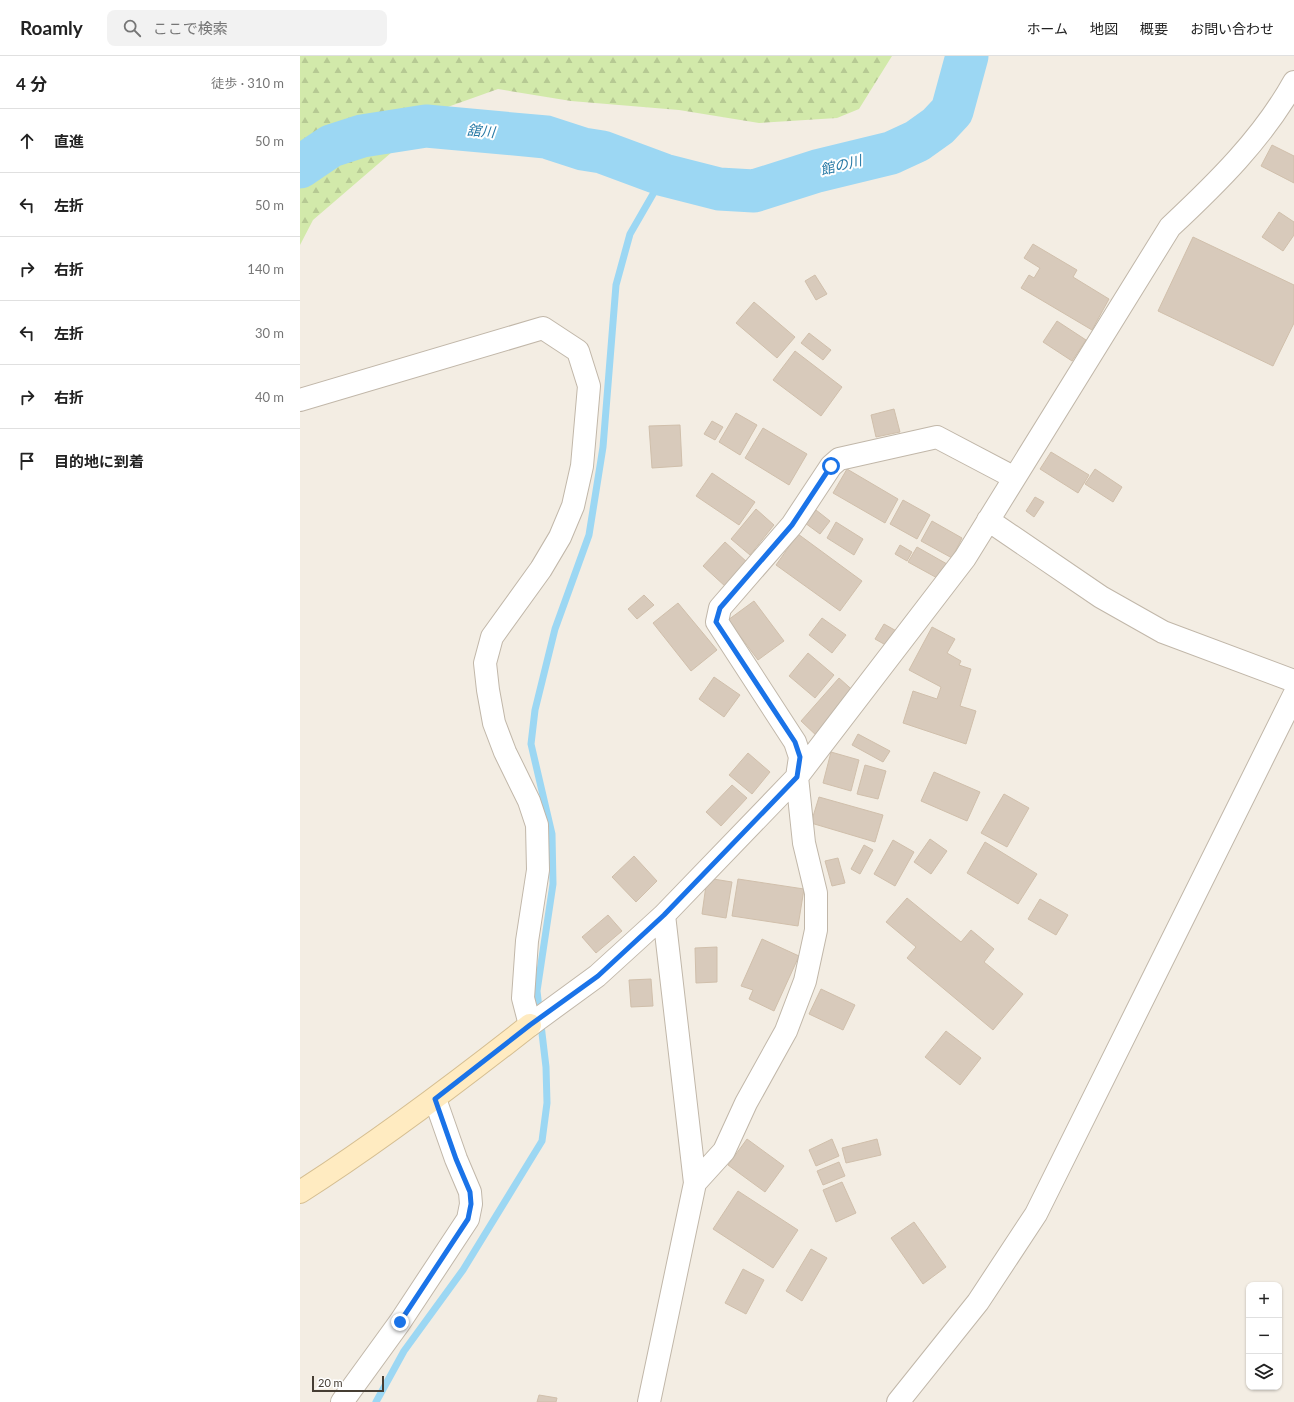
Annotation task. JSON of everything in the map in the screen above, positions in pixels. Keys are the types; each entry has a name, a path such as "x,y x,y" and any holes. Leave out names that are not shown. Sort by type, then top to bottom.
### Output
{"street":[{"path":"300,1192 353,1158 435,1099 530,1025 598,976 664,915 797,777 964,558 1170,227 1205,195 1267,125 1294,82"},
{"path":"300,400 542,328 578,351 589,386 582,466 573,506 560,538 549,556 492,637 485,663 494,722 506,752 529,800 537,825 538,870 527,941 523,998 530,1025"},
{"path":"695,1183 724,1151 746,1103 786,1031 805,981 816,930 816,893 804,843 797,777 800,757 795,742 716,622 720,608 792,525 831,466 839,460 937,437 1013,477"},
{"path":"988,520 1101,596 1163,632 1294,681"},
{"path":"898,1402 978,1302 1036,1214 1294,695"},
{"path":"649,1402 695,1183 664,915"},
{"path":"342,1402 400,1322 468,1219 471,1204 470,1192 456,1159 435,1099"}],"green space":[{"path":"300,56 892,56 859,109 837,118 759,123 679,110 571,101 498,89 442,109 313,220 300,245"}],"building":[{"path":"1272,145 1294,156 1294,183 1261,166"},
{"path":"1279,212 1294,222 1294,235 1283,251 1262,237"},
{"path":"1193,237 1294,285 1294,323 1273,366 1158,311"},
{"path":"1033,244 1077,270 1073,277 1109,299 1092,330 1021,288 1029,275 1034,278 1040,268 1024,258"},
{"path":"815,275 827,294 816,300 805,281"},
{"path":"754,302 795,337 777,358 736,323"},
{"path":"1057,321 1086,340 1072,361 1043,342"},
{"path":"809,333 831,350 823,360 801,343"},
{"path":"795,351 842,387 821,416 773,380"},
{"path":"894,409 900,432 876,437 871,415"},
{"path":"736,413 757,425 740,455 719,442"},
{"path":"712,421 723,427 715,440 704,434"},
{"path":"680,425 682,466 652,468 649,426"},
{"path":"763,428 807,454 789,485 745,458"},
{"path":"1051,452 1089,475 1078,493 1040,469"},
{"path":"847,469 898,499 885,523 833,493"},
{"path":"1095,469 1122,487 1113,502 1085,484"},
{"path":"712,473 755,502 739,525 696,496"},
{"path":"1035,497 1044,502 1034,517 1026,511"},
{"path":"903,500 930,515 917,539 890,524"},
{"path":"756,509 774,525 750,555 731,539"},
{"path":"816,510 830,521 820,534 805,523"},
{"path":"932,521 962,538 952,558 921,541"},
{"path":"836,522 863,539 854,555 827,538"},
{"path":"798,534 862,581 840,611 776,565"},
{"path":"725,542 748,563 726,587 703,566"},
{"path":"900,545 912,552 907,561 895,554"},
{"path":"917,547 947,564 939,579 908,562"},
{"path":"644,595 654,605 637,619 628,609"},
{"path":"754,601 784,641 758,660 728,620"},
{"path":"678,603 717,650 691,671 653,623"},
{"path":"822,618 846,635 832,653 809,635"},
{"path":"884,624 900,633 891,648 875,639"},
{"path":"932,627 955,639 947,653 961,661 959,665 971,669 960,706 976,711 966,744 903,723 913,691 937,699 941,687 909,670"},
{"path":"808,653 834,675 815,698 789,676"},
{"path":"714,677 740,695 724,717 699,699"},
{"path":"839,678 858,695 819,738 801,721"},
{"path":"858,734 890,751 883,762 852,745"},
{"path":"831,752 859,760 851,791 823,783"},
{"path":"748,753 770,772 752,794 729,775"},
{"path":"865,765 886,771 878,799 857,794"},
{"path":"934,772 980,792 967,821 921,801"},
{"path":"732,785 747,798 721,826 706,812"},
{"path":"1004,794 1029,808 1007,847 981,833"},
{"path":"819,797 883,815 875,842 811,823"},
{"path":"930,839 947,851 931,874 914,862"},
{"path":"893,840 914,852 895,886 874,874"},
{"path":"985,842 1037,874 1018,904 967,873"},
{"path":"864,845 873,850 860,874 851,869"},
{"path":"634,856 657,881 636,902 612,877"},
{"path":"838,858 845,883 832,886 825,861"},
{"path":"707,878 732,882 726,918 702,914"},
{"path":"738,879 804,889 798,926 732,916"},
{"path":"907,898 961,942 971,930 994,949 984,962 1023,994 993,1030 907,958 916,947 886,922"},
{"path":"1040,899 1068,915 1056,935 1028,919"},
{"path":"608,915 622,931 596,953 582,937"},
{"path":"762,939 799,956 774,1011 749,999 753,990 741,986"},
{"path":"717,947 717,982 696,983 695,948"},
{"path":"651,979 653,1006 631,1007 629,980"},
{"path":"821,989 855,1005 843,1030 809,1014"},
{"path":"946,1031 981,1058 960,1085 925,1057"},
{"path":"747,1139 784,1166 765,1192 728,1165"},
{"path":"832,1139 839,1156 816,1166 809,1150"},
{"path":"877,1139 881,1155 846,1163 842,1148"},
{"path":"839,1162 845,1176 823,1185 817,1171"},
{"path":"842,1182 856,1213 836,1222 823,1190"},
{"path":"738,1191 798,1230 773,1268 713,1229"},
{"path":"914,1222 946,1267 923,1284 891,1238"},
{"path":"811,1249 827,1258 802,1301 786,1291"},
{"path":"743,1269 764,1280 746,1314 725,1303"},
{"path":"539,1395 557,1398 556,1402 537,1402"}],"waterway":[{"name":"舘川","path":"300,167 331,146 362,136 426,126 546,137 583,149 602,152 664,175 719,189 754,191 817,171 891,153 917,141 938,126 952,111 967,56"},
{"path":"376,1402 404,1351 463,1270 542,1141 547,1103 546,1067 537,991 553,884 552,834 531,744 535,710 555,629 589,535 603,447 616,285 630,234 664,175"}],"route":[{"path":"400,1322 468,1219 471,1204 470,1192 456,1159 435,1099 530,1025 598,976 664,915 797,777 800,757 795,742 716,622 720,608 792,525 831,466"}],"water label":[{"name":"館の川","path":"841,165"}]}
